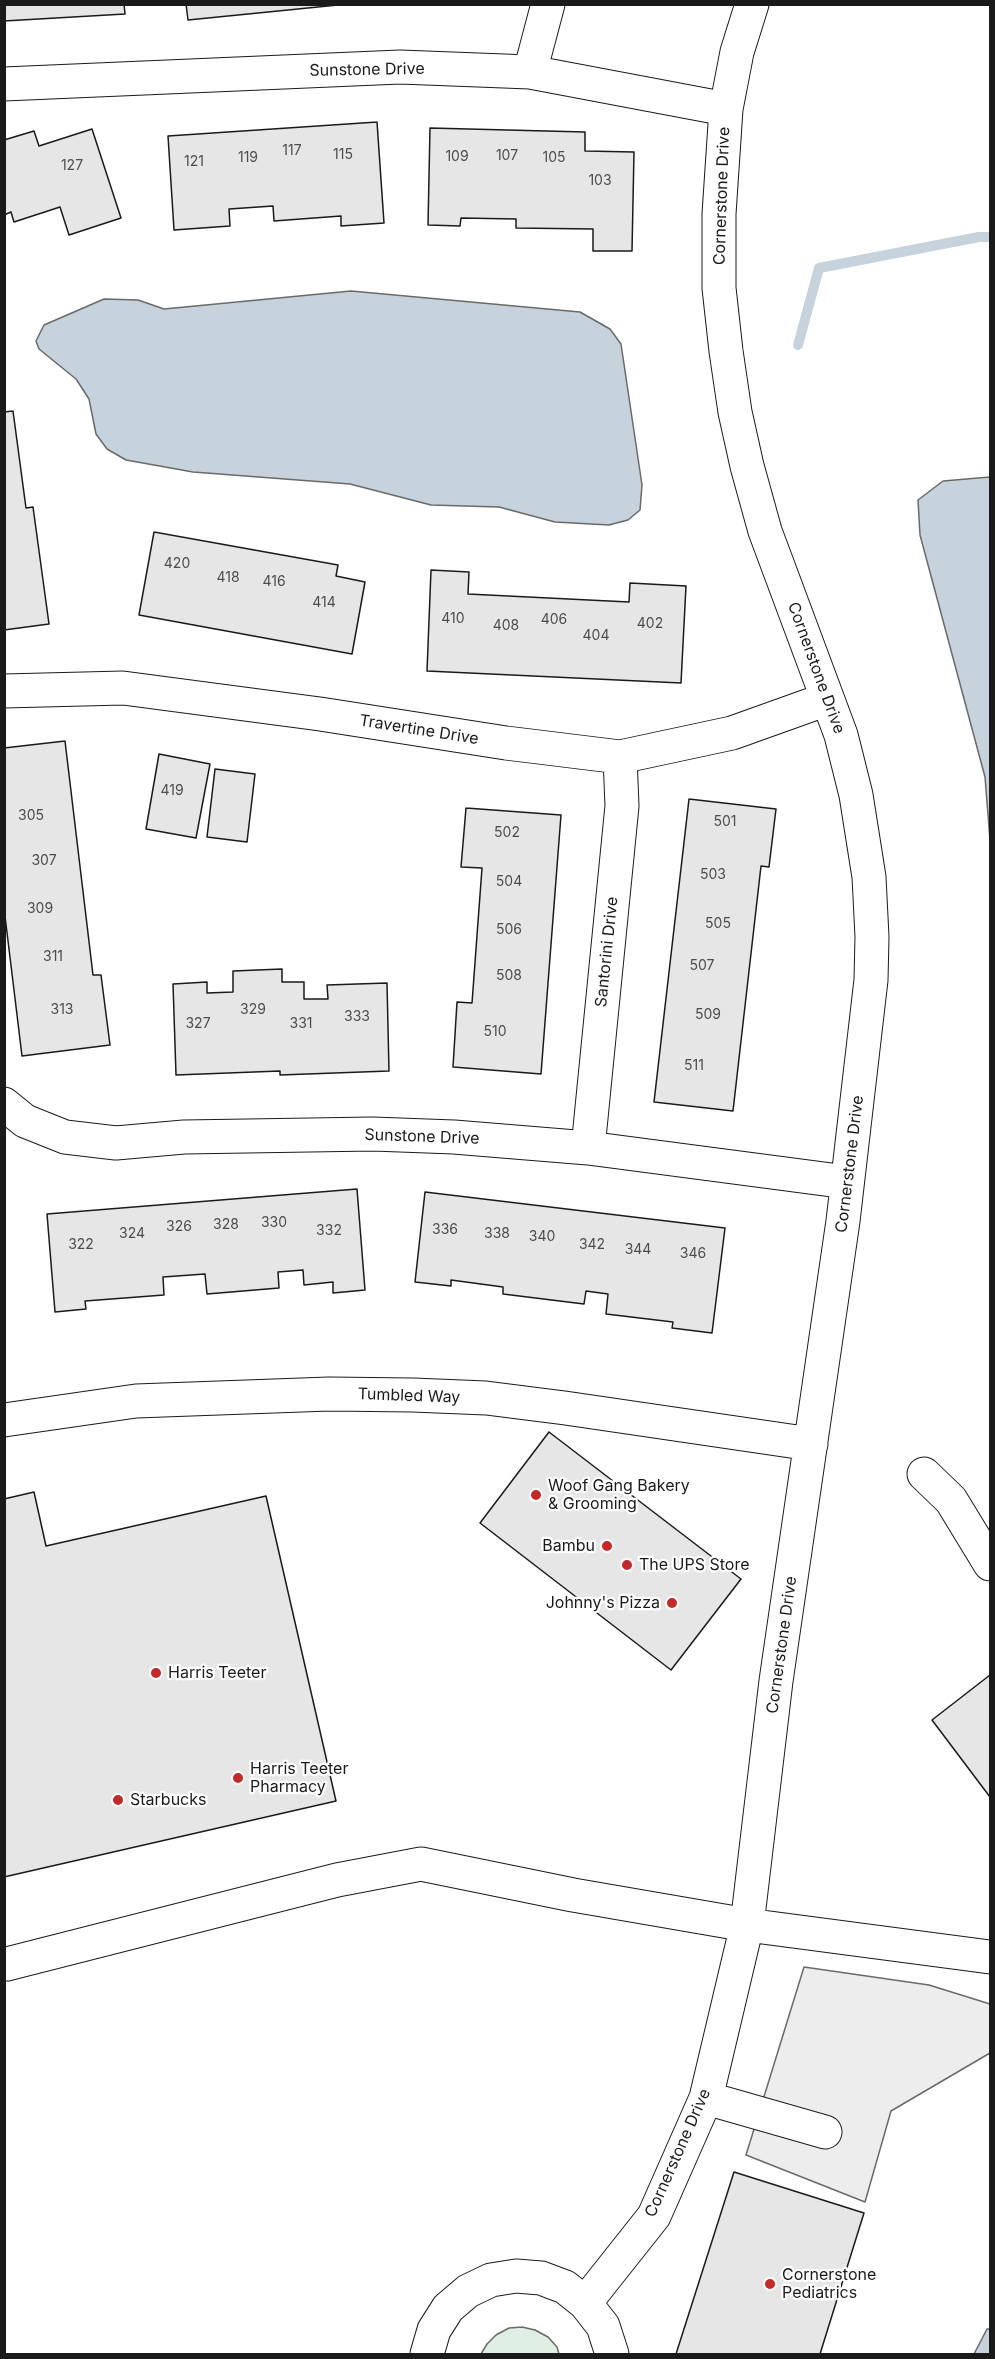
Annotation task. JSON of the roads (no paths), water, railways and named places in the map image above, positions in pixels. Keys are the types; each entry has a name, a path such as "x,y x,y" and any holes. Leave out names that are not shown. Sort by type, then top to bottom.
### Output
{"street":[{"path":"530,72 548,4"},
{"name":"Cornerstone Drive","path":"585,2303 654,2216 706,2098 747,1925 776,1681 811,1444 868,1020 872,937 868,877 856,795 841,735 765,531 747,466 735,412 720,288 718,214 726,109 737,52 752,4"},
{"name":"Sunstone Drive","path":"4,84 400,67 530,72 726,109"},
{"name":"Travertine Drive","path":"4,691 123,688 320,714 506,743 620,757 732,733 827,699"},
{"name":"Santorini Drive","path":"588,1148 622,806 620,757"},
{"name":"Sunstone Drive","path":"4,1104 25,1121 64,1137 116,1143 184,1137 373,1134 454,1137 588,1148 847,1182"},
{"name":"Tumbled Way","path":"4,1420 136,1401 329,1394 413,1395 486,1398 811,1444"},
{"path":"924,1474 951,1500 990,1564"},
{"path":"7,1964 337,1880 421,1864 747,1925 990,1957"},
{"path":"706,2098 825,2132"},
{"path":"426,2355 434,2330 448,2308 468,2291 491,2280 516,2276 541,2278 565,2287 585,2303 603,2326 612,2355"}],"waterway":[{"path":"798,345 819,268 979,237 990,237"}],"place":[{"name":"Woof Gang Bakery & Grooming","path":"536,1495"},
{"name":"Bambu","path":"607,1546"},
{"name":"The UPS Store","path":"627,1565"},
{"name":"Johnny's Pizza","path":"672,1603"},
{"name":"Harris Teeter","path":"156,1673"},
{"name":"Harris Teeter Pharmacy","path":"238,1778"},
{"name":"Starbucks","path":"118,1800"},
{"name":"Cornerstone Pediatrics","path":"770,2284"}]}
